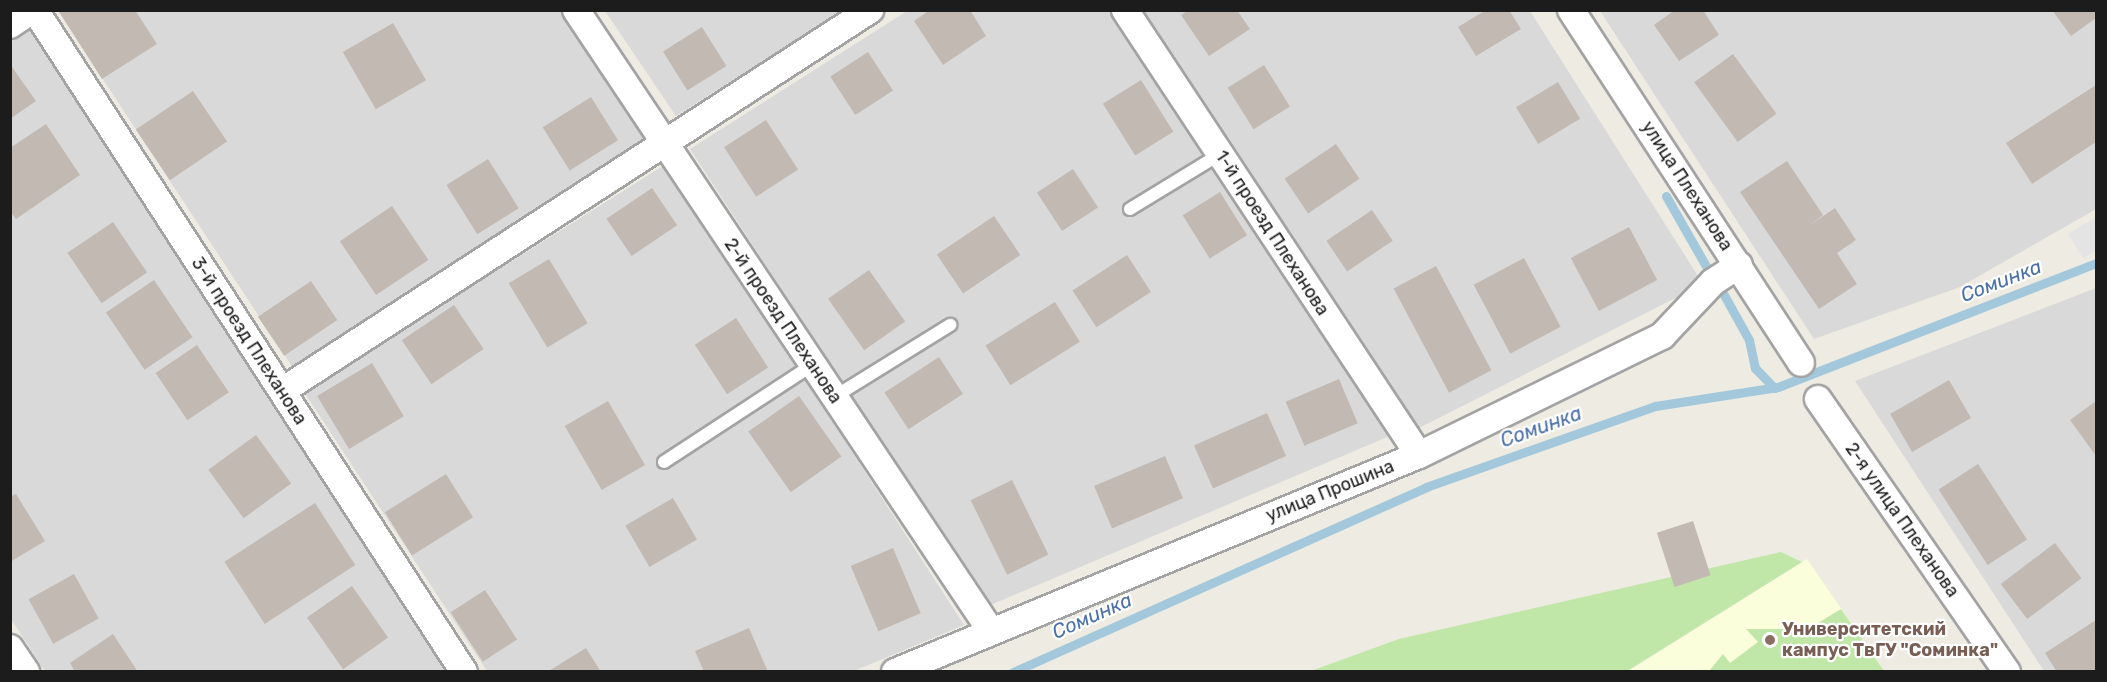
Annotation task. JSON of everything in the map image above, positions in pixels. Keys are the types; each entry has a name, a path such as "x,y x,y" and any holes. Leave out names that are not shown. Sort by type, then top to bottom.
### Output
{"street":[{"path":"10,25 33,10"},
{"name":"3-й проезд Плеханова","path":"33,10 464,672"},
{"name":"2-й проезд Плеханова","path":"576,10 990,631"},
{"path":"282,391 870,10"},
{"name":"1-й проезд Плеханова","path":"1125,10 1419,454"},
{"name":"улица Плеханова","path":"1571,10 1801,363"},
{"name":"улица Прошина","path":"895,672 1419,454 1662,336 1713,282 1739,266"},
{"name":"2-я улица Плеханова","path":"1818,399 2007,672"},
{"path":"10,648 26,672"}],"lane":[{"path":"1130,209 1220,154"},
{"path":"834,397 950,325"},
{"path":"664,462 812,365"}],"shaded area":[{"path":"58,11 563,11 649,139 293,368"},
{"path":"605,11 842,11 676,116"},
{"path":"907,11 1112,11 1392,435 988,606 690,149"},
{"path":"1143,11 1530,11 1703,284 1419,428"},
{"path":"1600,11 2096,11 2096,209 1960,287 1814,339"},
{"path":"30,30 452,671 45,671 11,619 10,43"},
{"path":"666,164 964,625 854,671 487,671 304,392"},
{"path":"2096,217 2096,251 2083,258 2068,234"},
{"path":"2096,288 2096,671 2044,671 1855,381"},
{"name":"Университетский кампус ТвГУ \"Соминка\"","path":"1807,559 1884,671 1627,672 1802,562"}],"green space":[{"path":"1781,552 1802,562 1627,671 1308,672 1399,639"},
{"path":"1841,609 1884,671 1709,671 1723,654 1730,663 1758,642 1746,629 1808,629"}],"building":[{"path":"58,10 135,10 157,44 102,79"},
{"path":"930,10 970,10 986,36 943,65 914,21"},
{"path":"1189,10 1237,10 1250,29 1209,56 1181,15"},
{"path":"1486,10 1509,10 1521,29 1476,56 1458,27"},
{"path":"1675,10 1703,10 1719,35 1679,61 1654,25"},
{"path":"2052,10 2096,10 2096,18 2071,36"},
{"path":"393,23 426,80 376,109 343,52"},
{"path":"702,27 726,66 687,90 663,51"},
{"path":"868,52 893,91 855,115 830,77"},
{"path":"1733,54 1776,114 1738,142 1694,82"},
{"path":"10,64 36,101 10,119"},
{"path":"1264,65 1290,107 1253,129 1228,88"},
{"path":"1141,80 1173,132 1135,156 1103,104"},
{"path":"1558,82 1580,119 1538,144 1516,107"},
{"path":"2096,85 2096,142 2032,184 2006,143"},
{"path":"193,91 227,142 170,180 136,130"},
{"path":"591,97 618,140 570,170 543,127"},
{"path":"766,120 798,169 756,197 724,147"},
{"path":"46,124 80,175 16,219 10,211 10,148"},
{"path":"1336,144 1359,179 1308,213 1285,179"},
{"path":"488,159 519,208 477,234 446,185"},
{"path":"1787,161 1823,215 1810,225 1835,208 1856,240 1837,253 1857,284 1819,309 1740,192"},
{"path":"1073,169 1098,208 1062,231 1037,192"},
{"path":"652,188 677,225 632,256 606,219"},
{"path":"1220,192 1247,235 1210,259 1183,215"},
{"path":"392,206 428,260 376,295 340,241"},
{"path":"1372,210 1393,241 1347,271 1326,241"},
{"path":"994,216 1020,255 963,294 937,255"},
{"path":"113,222 147,273 102,303 67,253"},
{"path":"1629,227 1657,280 1599,311 1571,258"},
{"path":"1127,255 1151,292 1096,327 1072,290"},
{"path":"1524,258 1561,327 1510,354 1474,285"},
{"path":"549,259 588,323 547,347 509,283"},
{"path":"1436,266 1491,370 1449,393 1394,289"},
{"path":"869,270 905,322 864,350 828,299"},
{"path":"154,280 193,337 145,370 106,312"},
{"path":"311,281 337,320 284,356 258,317"},
{"path":"1055,302 1080,342 1010,385 985,345"},
{"path":"454,305 484,349 431,384 402,340"},
{"path":"736,318 768,367 727,394 695,345"},
{"path":"197,345 229,392 187,420 156,373"},
{"path":"939,357 963,394 908,429 884,392"},
{"path":"372,363 404,416 349,449 317,396"},
{"path":"1339,379 1358,423 1304,446 1286,402"},
{"path":"1949,380 1971,418 1912,452 1890,414"},
{"path":"799,396 841,457 791,492 748,432"},
{"path":"608,401 645,465 602,490 565,426"},
{"path":"2096,401 2096,456 2070,420"},
{"path":"1267,413 1286,456 1213,488 1194,446"},
{"path":"256,435 291,484 244,518 208,470"},
{"path":"1165,456 1183,498 1112,528 1094,486"},
{"path":"1978,464 2027,539 1988,565 1939,490"},
{"path":"446,474 473,517 412,555 385,512"},
{"path":"1012,480 1048,555 1007,575 971,500"},
{"path":"16,494 45,541 10,562 10,497"},
{"path":"673,498 697,540 649,567 625,526"},
{"path":"315,503 355,565 265,624 224,562"},
{"path":"1693,521 1711,575 1674,587 1657,533"},
{"path":"2055,543 2081,578 2027,619 2001,584"},
{"path":"893,548 921,613 878,631 851,566"},
{"path":"74,574 99,619 53,644 29,599"},
{"path":"352,586 388,638 343,669 307,618"},
{"path":"485,590 517,639 483,662 451,612"},
{"path":"2096,620 2096,671 2057,672 2045,653"},
{"path":"749,628 768,672 704,672 695,651"},
{"path":"113,634 138,672 75,672 70,663"},
{"path":"586,648 601,672 547,672"}],"waterway":[{"path":"1666,196 1711,275"},
{"name":"Соминка","path":"1013,672 1426,487 1655,406 1778,387 2096,263"},
{"path":"1719,286 1749,340 1755,368 1774,388"}],"place":[{"name":"Университетский кампус ТвГУ \"Соминка\"","path":"1770,640"}]}
